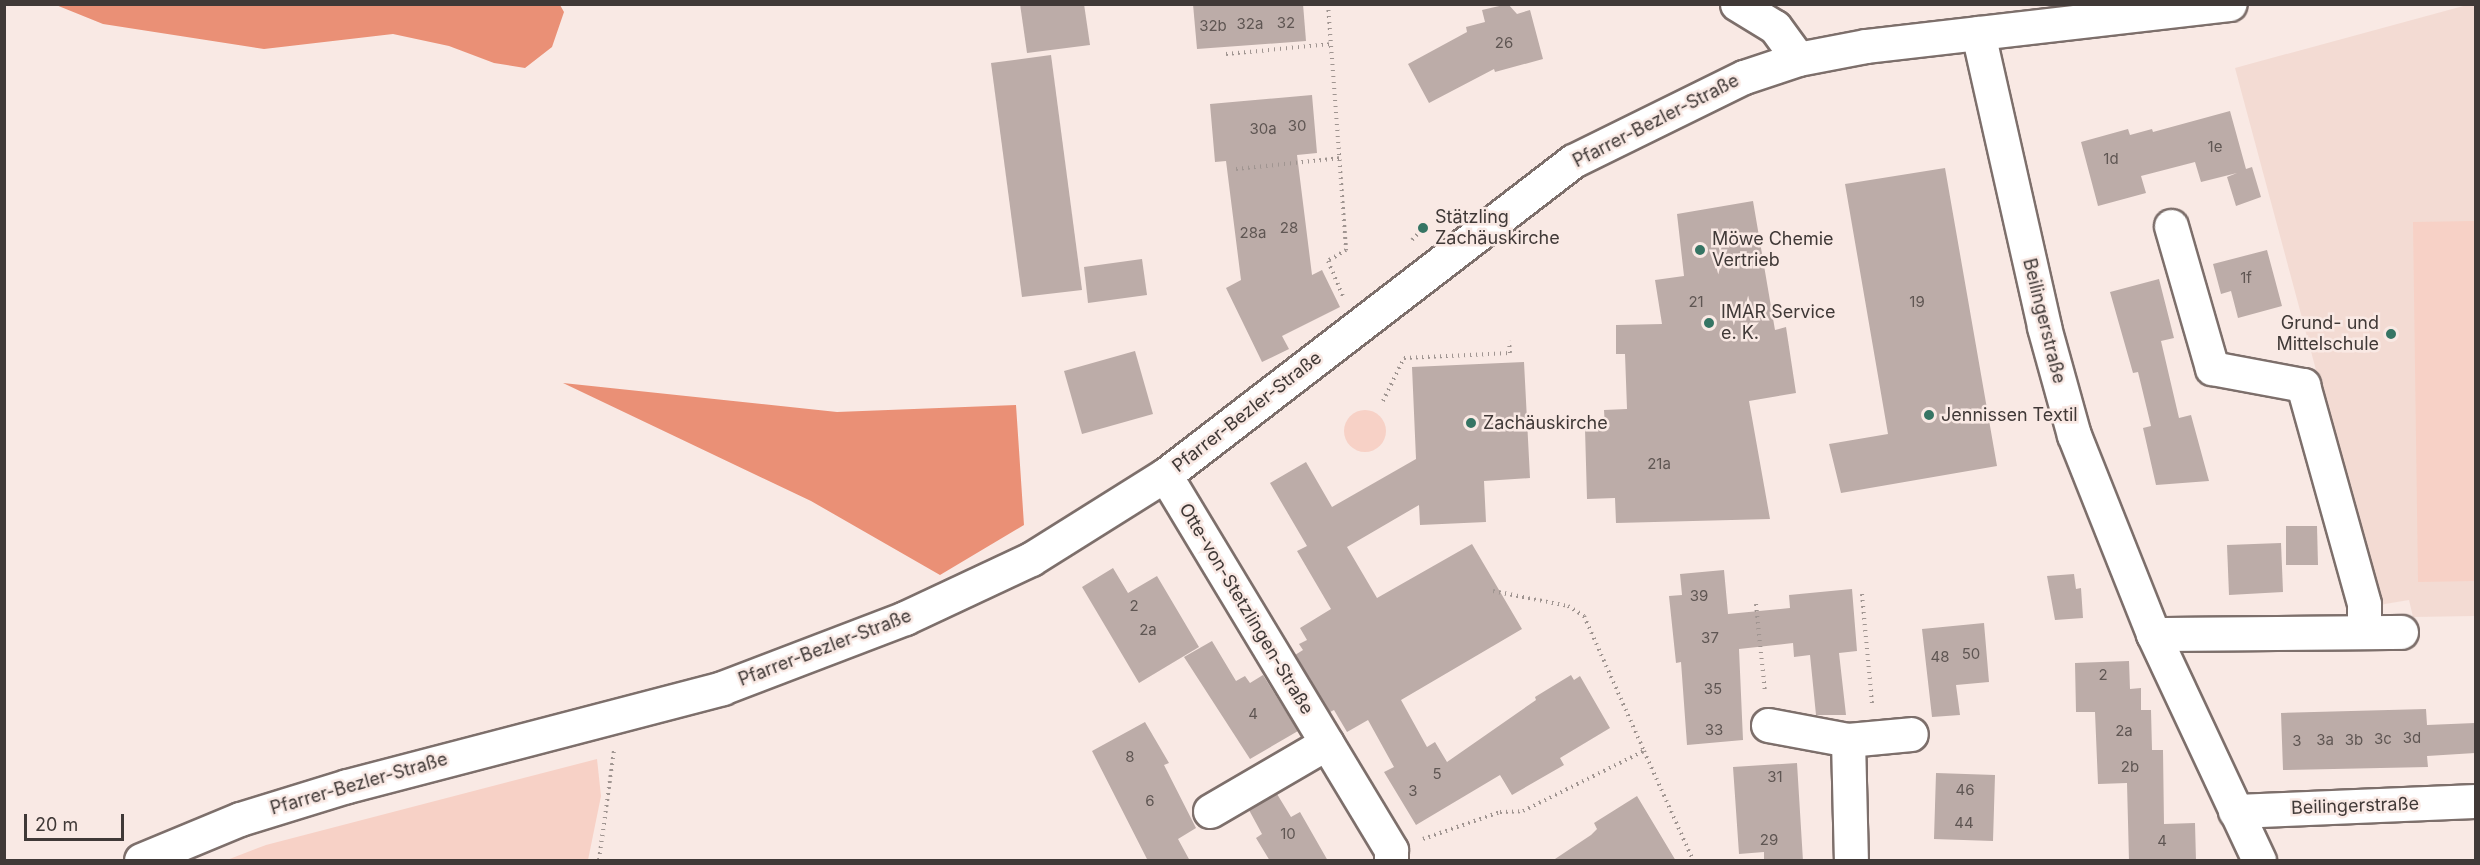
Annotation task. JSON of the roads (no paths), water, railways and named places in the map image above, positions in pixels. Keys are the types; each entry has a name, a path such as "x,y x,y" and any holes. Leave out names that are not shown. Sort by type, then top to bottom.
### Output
{"street":[{"path":"1737,4 1775,27 1798,59"},
{"name":"Pfarrer-Bezler-Straße","path":"141,861 240,819 619,712 722,688 905,618 1031,559 1166,475 1573,161 1744,77 1798,59 1866,46 2230,4"},
{"name":"Beilingerstraße","path":"1978,33 2044,327 2074,435 2153,634 2259,861"},
{"path":"2171,226 2211,368 2303,385 2364,604 2364,632"},
{"name":"Otte-von-Stetzlingen-Straße","path":"1166,475 1327,743 1391,855"},
{"path":"2153,634 2401,632"},
{"path":"1768,725 1862,738 1911,734"},
{"path":"1851,861 1862,738"},
{"path":"1210,811 1327,743"},
{"name":"Beilingerstraße","path":"2235,811 2475,801"}],"place":[{"name":"Stätzling Zachäuskirche","path":"1423,228"},
{"name":"Möwe Chemie Vertrieb","path":"1700,250"},
{"name":"IMAR Service e. K.","path":"1709,323"},
{"name":"Grund- und Mittelschule","path":"2391,334"},
{"name":"Jennissen Textil","path":"1929,415"},
{"name":"Zachäuskirche","path":"1471,423"}]}
